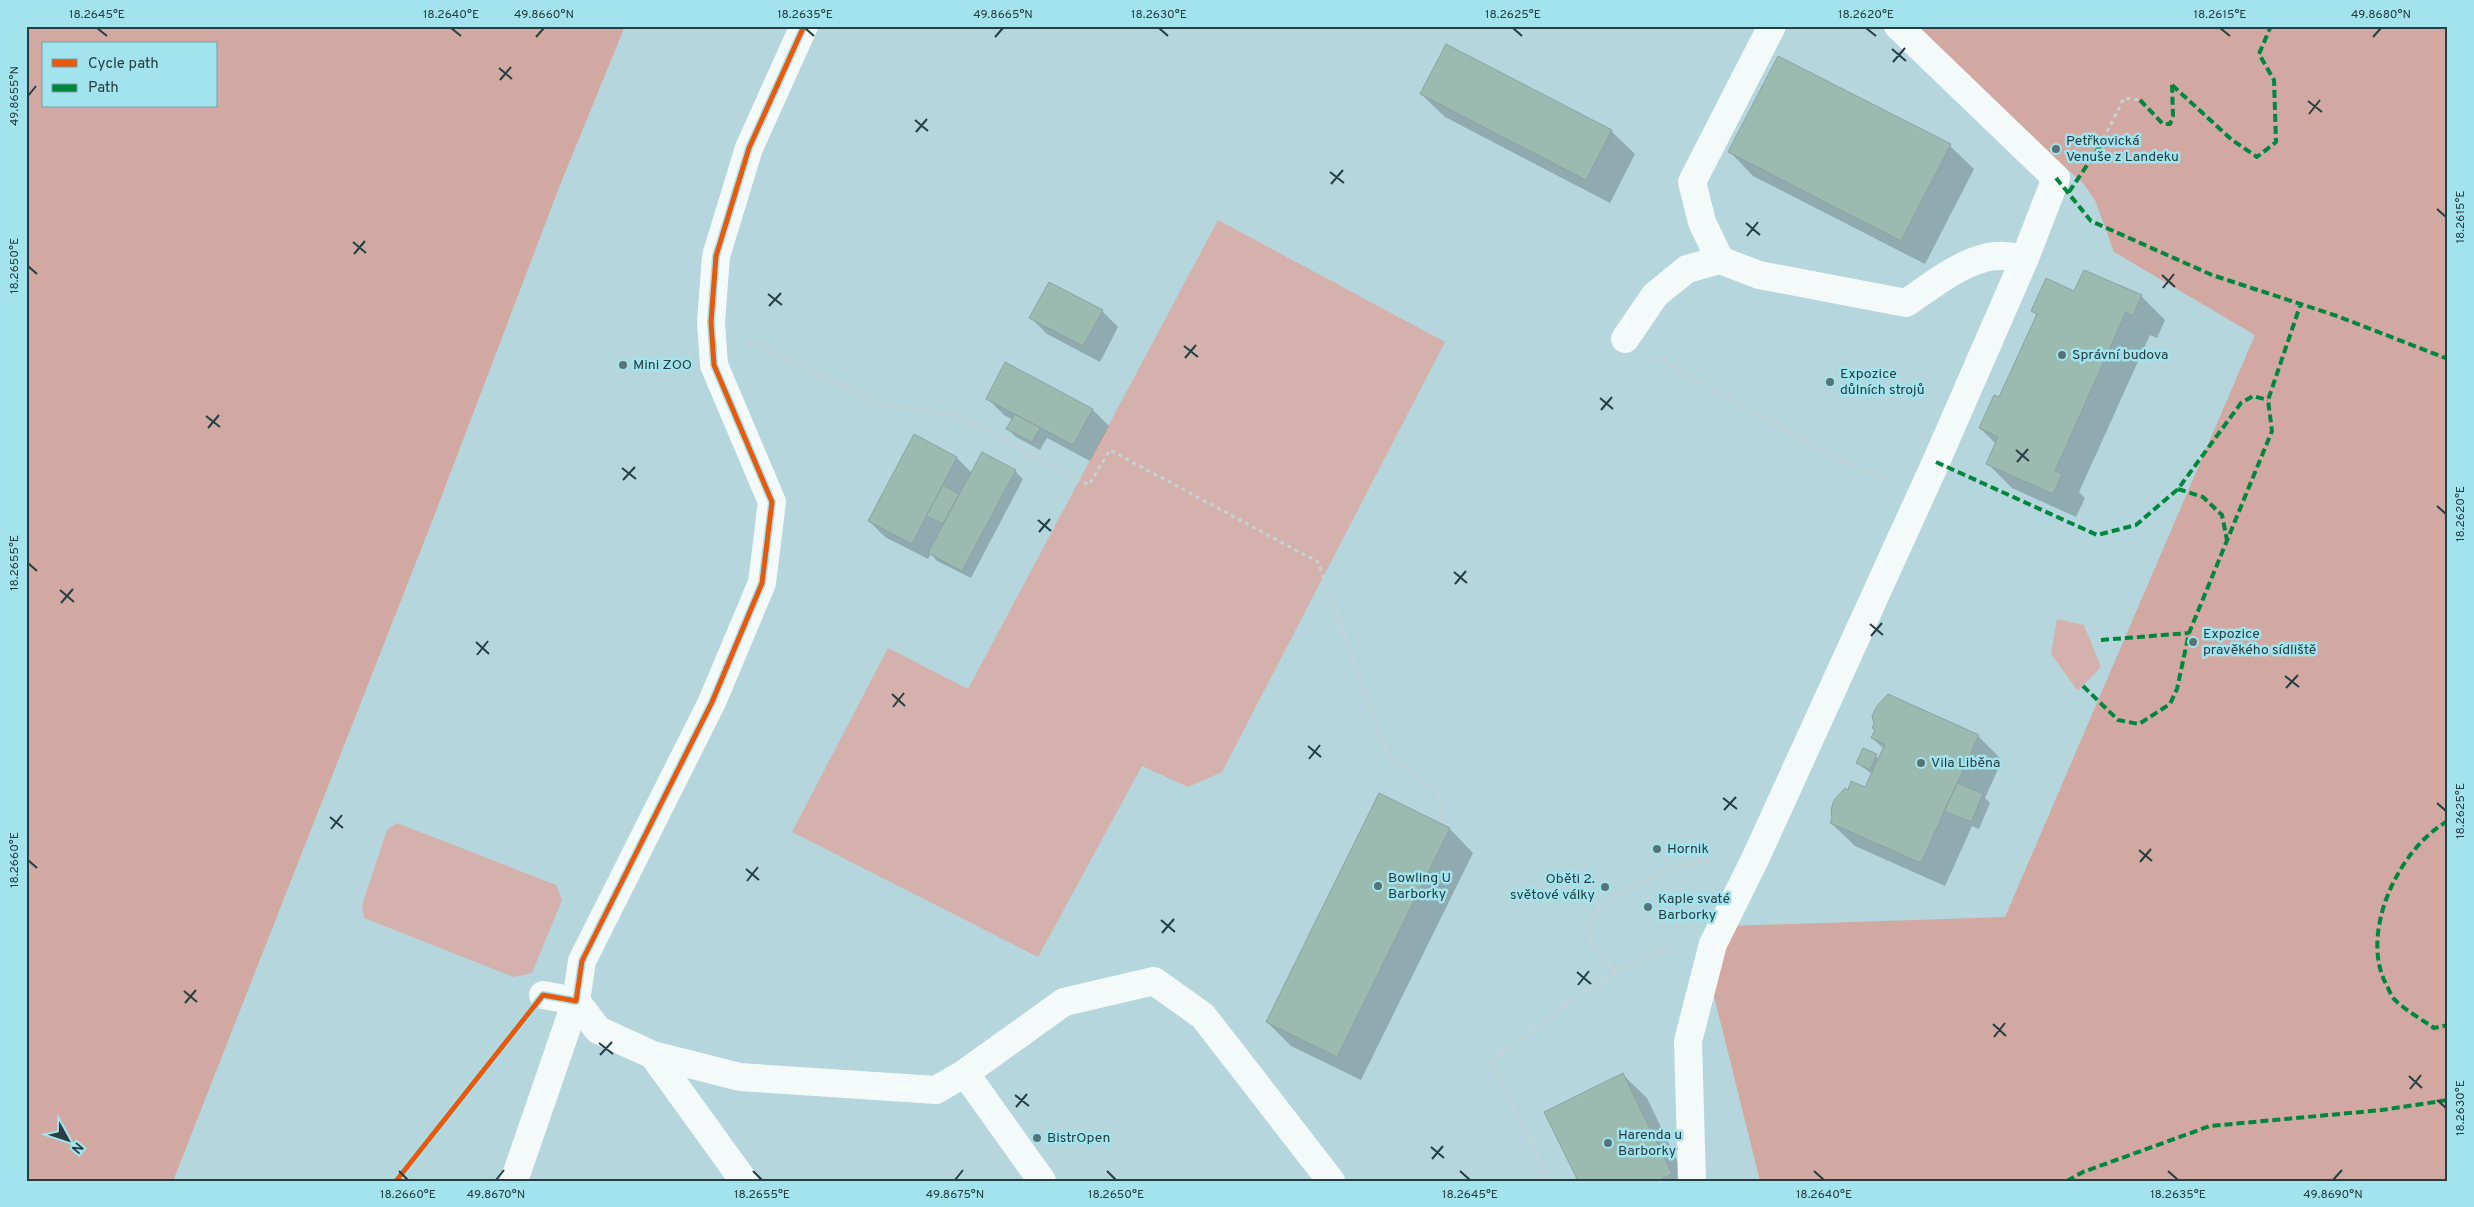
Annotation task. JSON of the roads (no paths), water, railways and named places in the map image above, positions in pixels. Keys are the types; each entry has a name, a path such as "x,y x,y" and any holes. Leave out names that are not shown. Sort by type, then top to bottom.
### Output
{"lane":[{"path":"514,1181 576,1001 582,961 712,702 762,583 772,502 714,365 711,322 716,256 748,148 804,26"},
{"path":"1720,260 1702,222 1692,182 1772,26"},
{"path":"1692,1181 1688,1041 1713,944 1756,857 1940,454 2025,258 2056,178 1898,26"},
{"path":"1625,340 1655,295 1688,269 1720,260 1758,275 1906,303 1943,278 1982,258 2007,256 2025,258"},
{"path":"543,995 576,1001 598,1030 653,1055 740,1077 936,1090 965,1073 1064,1002 1154,981 1204,1016 1330,1181"},
{"path":"653,1055 744,1181"},
{"path":"965,1073 1042,1181"}],"place":[{"name":"Petřkovická Venuše z Landeku","path":"2056,149"},
{"name":"Správní budova","path":"2062,355"},
{"name":"Mini ZOO","path":"623,365"},
{"name":"Expozice důlních strojů","path":"1830,382"},
{"name":"Expozice pravěkého sídliště","path":"2193,642"},
{"name":"Vila Liběna","path":"1921,763"},
{"name":"Hornik","path":"1657,849"},
{"name":"Bowling U Barborky","path":"1378,886"},
{"name":"Oběti 2. světové války","path":"1605,887"},
{"name":"Kaple svaté Barborky","path":"1648,907"},
{"name":"BistrOpen","path":"1037,1138"},
{"name":"Harenda u Barborky","path":"1608,1143"}]}
